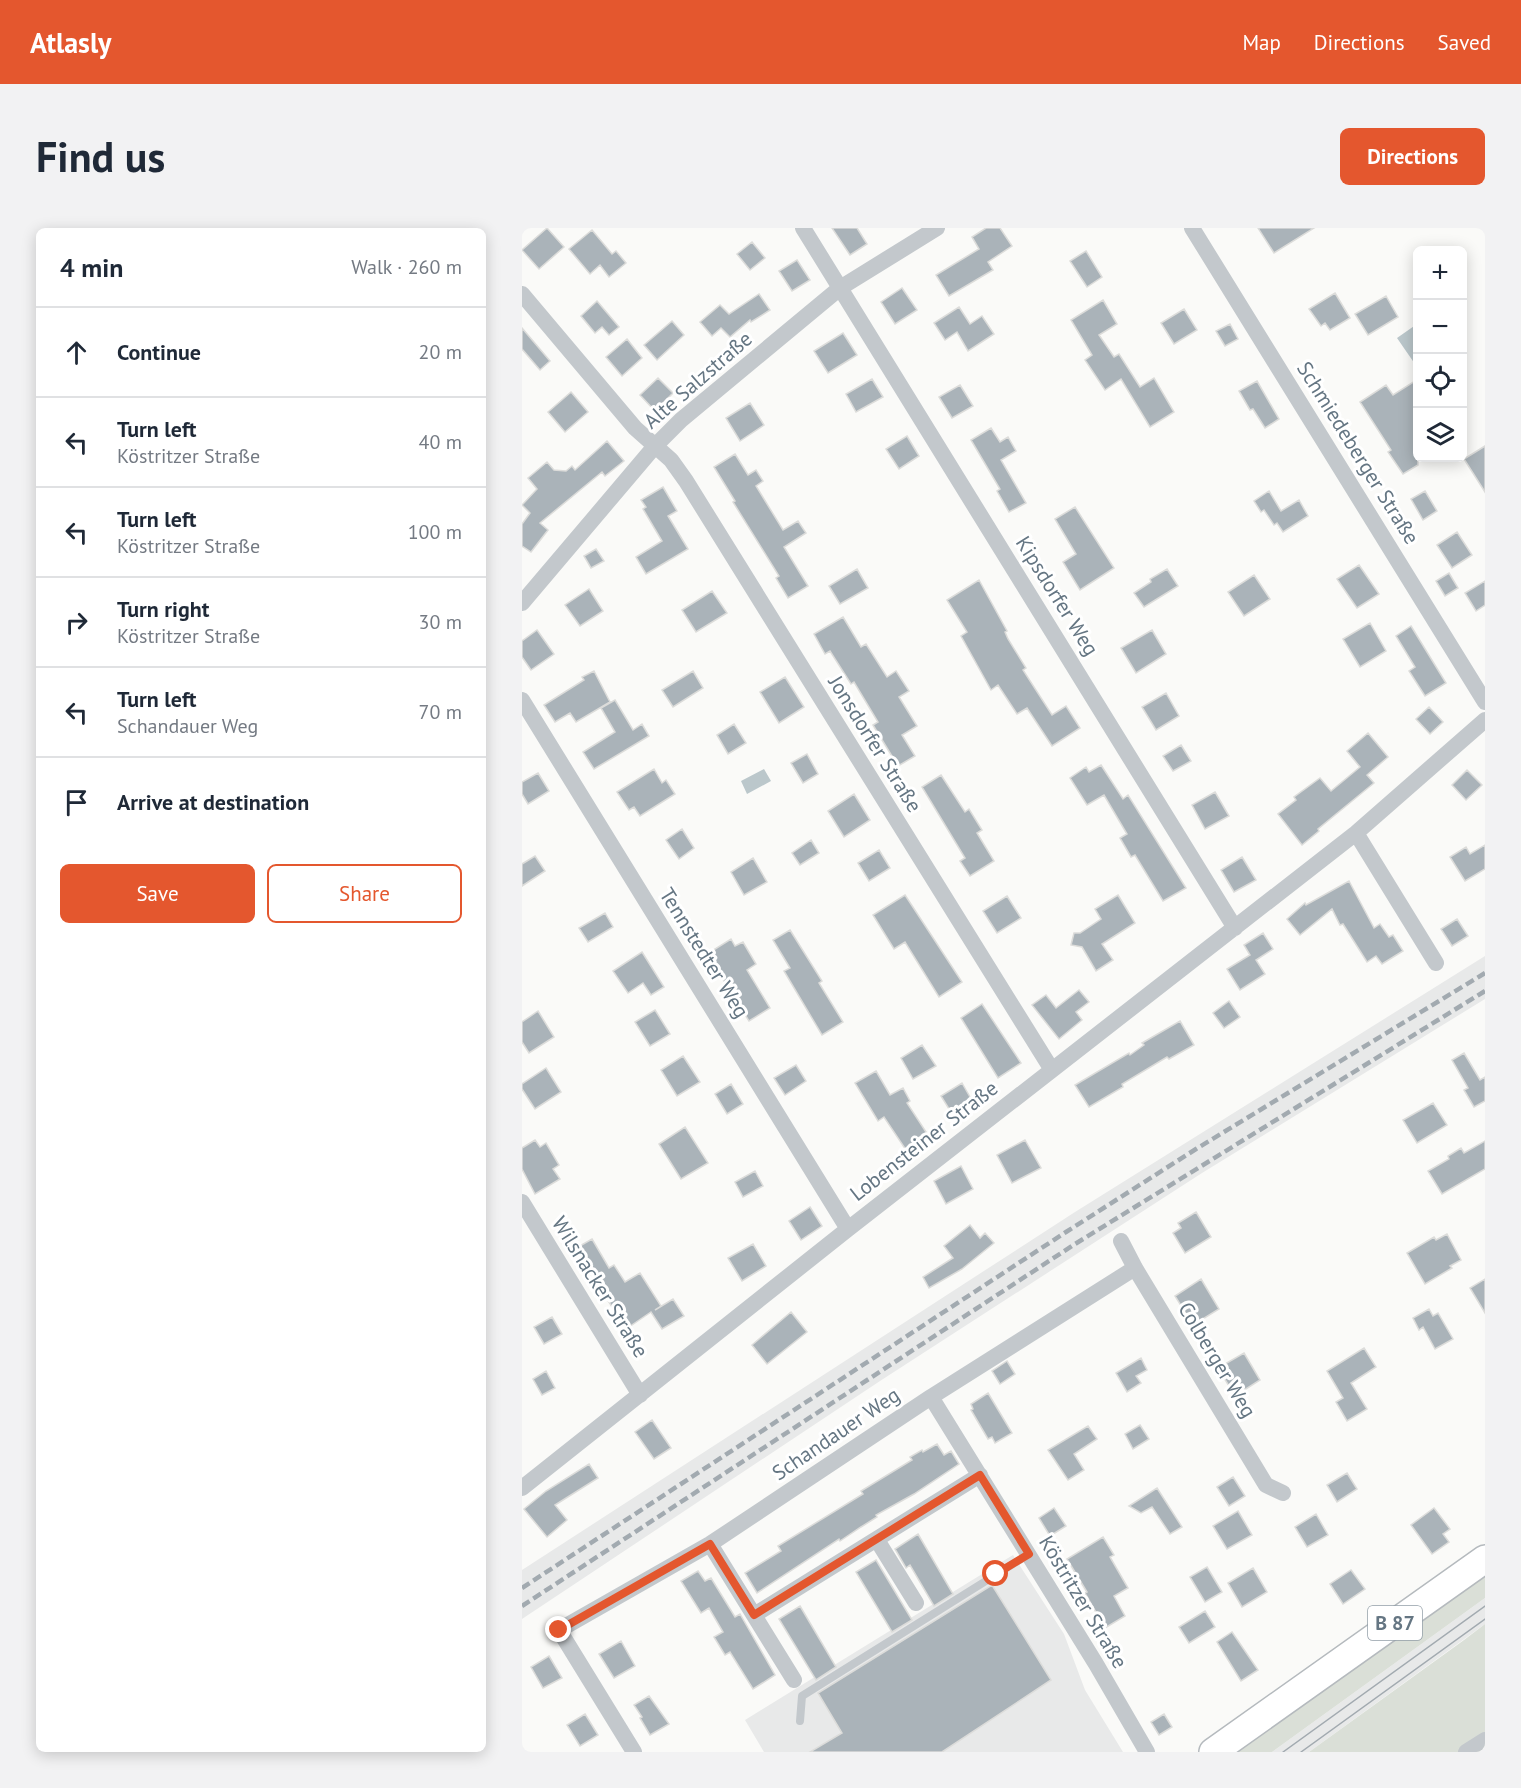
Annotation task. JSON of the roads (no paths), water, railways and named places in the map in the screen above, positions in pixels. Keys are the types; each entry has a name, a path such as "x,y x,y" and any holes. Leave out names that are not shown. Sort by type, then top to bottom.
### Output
{"main road":[{"name":"B 87","path":"1213,1752 1485,1559"}],"street":[{"name":"Kipsdorfer Weg","path":"803,228 1235,928"},
{"name":"Alte Salzstraße","path":"522,603 655,446 681,420 840,288 937,228"},
{"name":"Schmiedeberger Straße","path":"1192,228 1485,702"},
{"name":"Jonsdorfer Straße","path":"522,294 635,428 671,460 686,481 1052,1070"},
{"name":"Tennstedter Weg","path":"522,700 848,1230"},
{"name":"Lobensteiner Straße","path":"522,1488 1356,833 1485,720"},
{"path":"1356,833 1436,963"},
{"name":"Wilsnacker Straße","path":"522,1203 640,1395"},
{"name":"Colberger Weg","path":"1121,1242 1266,1485 1283,1493"},
{"name":"Schandauer Weg","path":"634,1752 559,1630 710,1544 1135,1268"},
{"name":"Köstritzer Straße","path":"932,1398 1029,1554 1147,1752"},
{"path":"754,1615 980,1475"},
{"path":"877,1540 916,1603"},
{"path":"710,1544 794,1680"},
{"path":"1466,1752 1485,1740"}],"lane":[{"path":"800,1720 802,1695 1029,1554"}],"tram line":[{"path":"1283,1752 1485,1606"},
{"path":"1301,1752 1485,1619"}],"railway":[{"path":"522,1588 1066,1232 1196,1149 1485,973"},
{"path":"522,1606 1075,1244 1485,991"}]}
